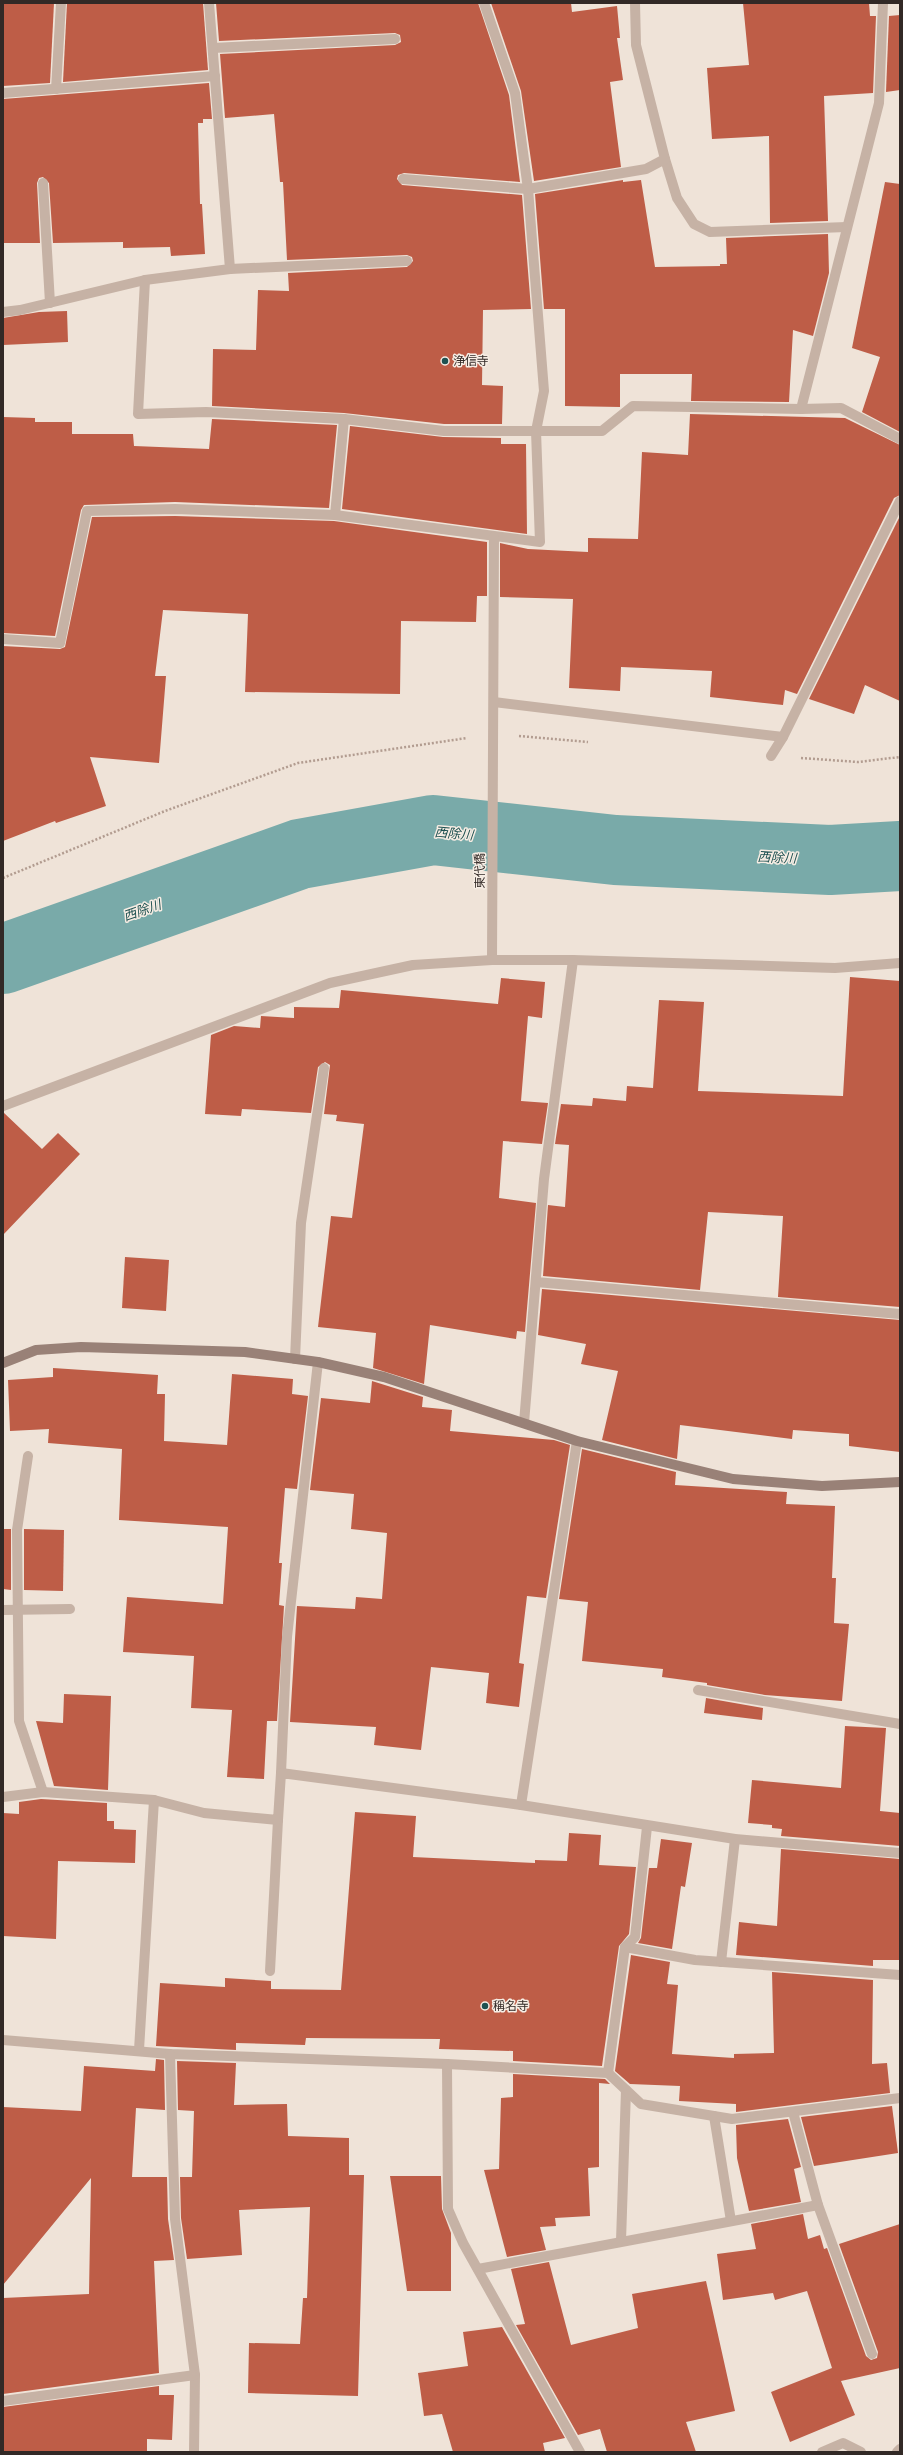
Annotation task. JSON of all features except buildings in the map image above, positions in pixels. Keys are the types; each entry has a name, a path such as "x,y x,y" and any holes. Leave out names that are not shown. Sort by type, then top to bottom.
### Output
{"street":[{"path":"56,89 61,3"},
{"path":"209,3 230,269"},
{"path":"3,639 60,642 87,511 175,509 335,515 540,542 536,431 544,391 528,189 515,93 484,3"},
{"path":"635,3 636,45 664,159 677,198 694,224 710,232 848,227"},
{"path":"801,409 879,103 884,3"},
{"path":"213,48 395,39"},
{"path":"3,93 215,76"},
{"path":"403,180 528,189 646,169 664,159"},
{"path":"43,182 50,303"},
{"path":"3,312 50,303 145,280 230,269 407,261"},
{"path":"145,280 138,414 206,412 344,419 444,431 602,432 634,406 801,409 841,408 900,439"},
{"path":"335,515 344,419"},
{"path":"771,756 783,737 900,501"},
{"name":"東代橋","path":"492,958 494,537"},
{"path":"494,702 783,737"},
{"path":"3,1106 330,983 413,965 492,958 835,968 900,963"},
{"path":"524,1423 544,1179 573,960"},
{"path":"295,1359 301,1224 324,1068"},
{"path":"536,1282 900,1314"},
{"path":"3,1363 36,1350 81,1348 244,1352 318,1362 384,1377 577,1441 733,1479 822,1486 900,1482"},
{"path":"270,1971 287,1637 318,1362"},
{"path":"521,1806 577,1441"},
{"path":"28,1456 17,1530 19,1721 43,1792"},
{"path":"3,1610 70,1609"},
{"path":"698,1690 900,1724"},
{"path":"281,1772 521,1806 647,1827 734,1839 900,1853"},
{"path":"3,1797 43,1792 154,1800 204,1814 278,1820"},
{"path":"139,2050 154,1800"},
{"path":"608,2073 625,1947 635,1937 647,1827"},
{"path":"721,1962 734,1839"},
{"path":"625,1947 694,1960 900,1975"},
{"path":"3,2040 139,2050 170,2054 447,2064 608,2073 641,2104 732,2119 900,2098"},
{"path":"170,2054 175,2219 195,2376 194,2452"},
{"path":"447,2064 448,2209 478,2269 580,2452"},
{"path":"622,2241 626,2090"},
{"path":"793,2112 818,2205 872,2354"},
{"path":"714,2116 731,2221"},
{"path":"478,2269 818,2205"},
{"path":"3,2401 195,2376"},
{"path":"822,2452 843,2443 861,2452"},
{"path":"897,2452 900,2449"}],"path":[{"path":"3,878 165,811 298,763 493,735 595,742"},
{"path":"771,756 858,762 900,757"}],"waterway":[{"name":"西除川","path":"3,959 300,854 433,830 615,850 830,860 900,856"}],"place":[{"name":"浄信寺","path":"445,361"},
{"name":"稱名寺","path":"485,2006"}]}
